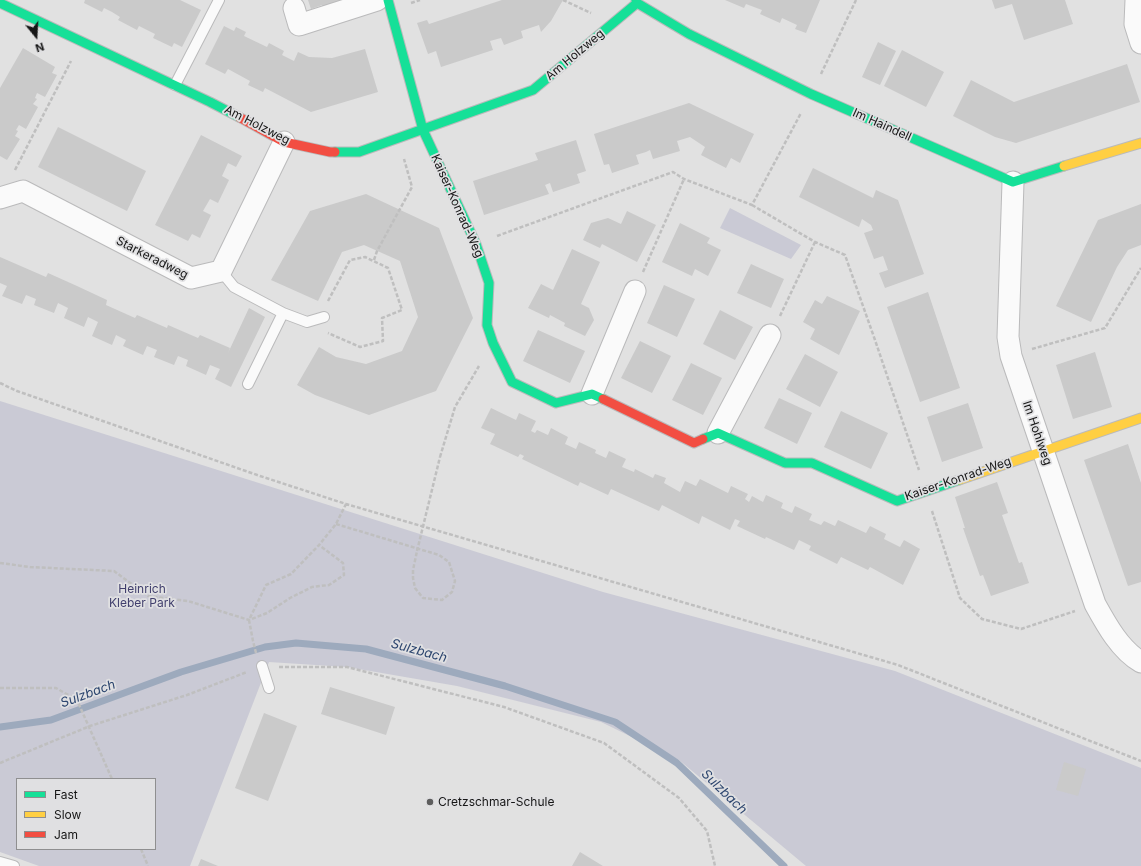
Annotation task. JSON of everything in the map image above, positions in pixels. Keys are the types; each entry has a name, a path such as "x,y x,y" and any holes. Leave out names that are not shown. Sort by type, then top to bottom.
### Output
{"street":[{"path":"294,8 299,25 377,0"},
{"name":"Kaiser-Konrad-Weg","path":"388,0 423,130 476,244 489,283 487,325 493,343 512,382 556,402 592,394"},
{"path":"1136,0 1135,24 1141,43"},
{"name":"Am Holzweg","path":"3,4 210,102 284,142 330,152 359,152 533,90 637,2"},
{"name":"Im Haindell","path":"637,2 689,34 811,94 1013,182"},
{"path":"221,271 284,142"},
{"path":"1013,182 1141,143"},
{"name":"Im Hohlweg","path":"1013,182 1008,338 1011,356 1095,604 1108,628 1121,644 1141,662"},
{"name":"Starkeradweg","path":"0,198 23,191 192,278 221,271"},
{"path":"635,291 592,394 694,444 718,433 770,335"},
{"name":"Kaiser-Konrad-Weg","path":"718,433 785,463 812,463 897,501 925,490 1141,418"}],"lane":[{"path":"175,85 219,0"},
{"path":"221,271 234,287 283,313 307,322 324,317"},
{"path":"248,384 283,313"},
{"path":"260,661 269,688"},
{"path":"0,862 14,866"}],"path":[{"path":"563,0 613,23"},
{"path":"752,205 811,94 856,0"},
{"path":"0,198 81,41"},
{"path":"374,260 377,251 412,187 398,139"},
{"path":"476,244 673,172 684,179 752,205 815,242 845,255 875,340 960,598 982,619 1021,629 1095,604"},
{"path":"635,291 684,179"},
{"path":"770,335 815,242"},
{"path":"1011,356 1104,328 1141,268"},
{"path":"336,524 439,555 449,562 455,581 452,592 442,600 423,598 415,588 414,570 417,551 440,457 455,407 493,343"},
{"path":"0,383 24,393 346,504 898,665 1141,760"},
{"path":"260,661 253,641 249,620 266,585 291,574 319,545 336,524 346,504"},
{"path":"0,562 30,567 114,571 148,596 188,601 249,620 267,613 290,598 312,587 329,585 344,575 343,563 319,545"},
{"path":"0,763 90,726 187,695 260,661 300,668 347,667 504,707 604,743 679,798 707,831 716,866"},
{"path":"0,688 56,688 77,700 90,726 112,778"},
{"path":"141,850 148,866"}],"green space":[{"path":"730,208 801,245 791,259 720,228"},
{"name":"Heinrich Kleber Park","path":"0,401 603,592 895,671 1141,768 1141,866 806,866 679,760 601,722 457,686 347,667 269,662 190,866 39,866 0,852"}],"building":[{"path":"85,0 180,0 201,10 182,47 174,43 172,47 153,38 155,34 139,26 137,30 118,20 120,17 112,12 104,8 102,12 84,3"},
{"path":"308,0 353,0 324,10 322,5 311,9"},
{"path":"502,0 563,0 551,21 541,32 539,25 521,31 523,38 504,45 501,38 490,41 493,50 441,67 436,51 428,54 417,23 427,20 429,24"},
{"path":"725,0 820,0 806,33 795,29 797,25 782,18 780,23 760,14 762,10 746,4 744,8"},
{"path":"992,0 1065,0 1073,24 1024,40 1012,4 995,9"},
{"path":"224,26 234,31 236,27 246,32 244,36 267,47 269,43 284,51 282,55 294,61 298,52 309,57 332,58 365,49 378,92 311,112 265,88 263,92 248,85 250,81 228,69 225,74 205,64"},
{"path":"878,42 896,51 880,85 862,77"},
{"path":"23,48 55,67 52,73 57,75 45,97 37,93 35,98 37,99 33,104 38,107 26,129 19,125 16,130 18,131 15,136 20,139 7,160 0,156 0,88"},
{"path":"902,50 944,72 926,107 884,86"},
{"path":"1127,64 1140,102 1016,143 995,137 953,116 971,80 1014,102"},
{"path":"689,103 754,134 740,163 731,158 726,168 701,155 705,147 690,137 677,141 680,151 653,159 650,150 636,155 639,164 612,173 609,164 604,165 594,134"},
{"path":"58,127 146,171 127,211 38,167"},
{"path":"201,135 242,156 236,167 228,163 222,176 229,180 218,203 210,199 203,211 211,215 200,238 192,234 188,241 155,225"},
{"path":"576,140 586,171 577,174 580,183 553,192 550,183 545,185 549,194 484,215 473,181 538,160 535,153"},
{"path":"813,168 873,198 876,190 898,200 924,274 885,288 879,273 888,270 883,256 874,259 864,233 873,230 871,225 862,219 859,227 799,197"},
{"path":"366,194 439,228 473,318 436,391 369,415 315,395 297,385 319,347 336,357 366,364 402,351 418,317 400,261 364,245 342,252 318,301 271,280 310,211"},
{"path":"1141,204 1141,245 1128,250 1117,267 1091,322 1056,306 1098,220"},
{"path":"627,211 656,225 637,262 602,244 600,248 583,240 591,223 608,218 621,224"},
{"path":"680,223 710,238 707,243 721,250 708,276 695,269 692,276 662,262"},
{"path":"572,249 600,262 581,304 589,308 594,320 585,336 564,326 565,323 550,315 549,318 528,308 541,284 553,290"},
{"path":"0,257 46,277 48,273 77,286 107,300 106,305 135,318 137,315 167,328 168,325 198,338 200,335 230,348 228,353 249,308 265,317 231,387 215,379 220,369 210,365 206,375 186,366 188,360 178,356 174,365 154,357 157,350 147,346 143,355 123,346 126,340 116,335 112,345 92,336 98,322 88,317 84,327 64,318 68,308 58,303 54,313 34,305 36,299 26,295 22,304 2,296 7,286 0,283"},
{"path":"751,264 784,279 771,308 737,293"},
{"path":"664,285 695,299 677,337 647,323"},
{"path":"928,292 960,388 920,402 887,307"},
{"path":"827,296 860,311 839,355 810,339 815,329 803,322 815,300 822,304"},
{"path":"720,310 753,327 735,360 703,344"},
{"path":"538,330 585,351 570,383 523,361"},
{"path":"640,341 671,356 652,393 621,378"},
{"path":"1095,352 1112,407 1073,419 1056,365"},
{"path":"805,354 838,372 820,407 786,389"},
{"path":"691,363 722,378 703,415 672,400"},
{"path":"779,398 812,413 797,444 764,428"},
{"path":"968,403 983,448 942,462 927,417"},
{"path":"491,408 516,420 519,413 536,421 531,431 535,433 537,430 548,435 551,428 568,437 565,444 576,449 579,442 596,450 595,453 606,458 609,451 626,459 622,467 634,472 635,469 653,478 655,474 666,478 664,483 680,492 685,481 696,486 700,479 728,493 731,486 748,494 745,499 749,502 752,496 763,502 766,495 783,503 781,508 792,513 795,506 812,514 809,520 821,525 824,521 835,526 838,520 866,533 870,526 886,534 884,539 900,547 904,540 920,549 903,585 870,567 868,570 841,557 837,564 809,550 811,546 799,540 794,550 766,537 765,539 737,526 740,521 735,519 730,530 702,516 699,524 662,505 659,511 611,489 608,495 580,482 578,486 522,459 524,456 520,454 518,457 490,444 495,434 481,428"},
{"path":"841,411 888,433 871,469 824,447"},
{"path":"1128,444 1141,483 1141,582 1128,586 1084,460"},
{"path":"997,482 1008,513 1002,515 1019,563 1022,562 1029,583 991,596 983,575 980,576 963,528 965,528 955,497"},
{"path":"330,687 395,707 386,735 321,714"},
{"path":"264,713 297,726 268,801 235,788"},
{"path":"1064,762 1086,769 1078,796 1056,790"},
{"path":"580,852 603,866 572,866"},
{"path":"201,859 218,866 198,866"}],"waterway":[{"name":"Sulzbach","path":"0,727 51,720 181,672 265,647 296,643 366,649 505,686 615,722 677,763 784,866"}],"traffic: fast":[{"path":"388,0 423,130 476,244 489,283 487,325 493,343 512,382 556,403 592,394 603,399"},
{"path":"636,0 637,3 689,34 811,94 1013,182 1064,166"},
{"path":"0,3 239,117"},
{"path":"335,152 359,152 533,90 637,3"},
{"path":"703,439 718,433 785,463 812,463 897,501 959,480"}],"traffic: slow":[{"path":"1064,166 1141,143"},
{"path":"959,480 1141,418"}],"traffic: jam":[{"path":"239,117 284,142 335,152"},
{"path":"603,399 694,443 703,439"}],"place":[{"name":"Cretzschmar-Schule","path":"430,802"}]}
